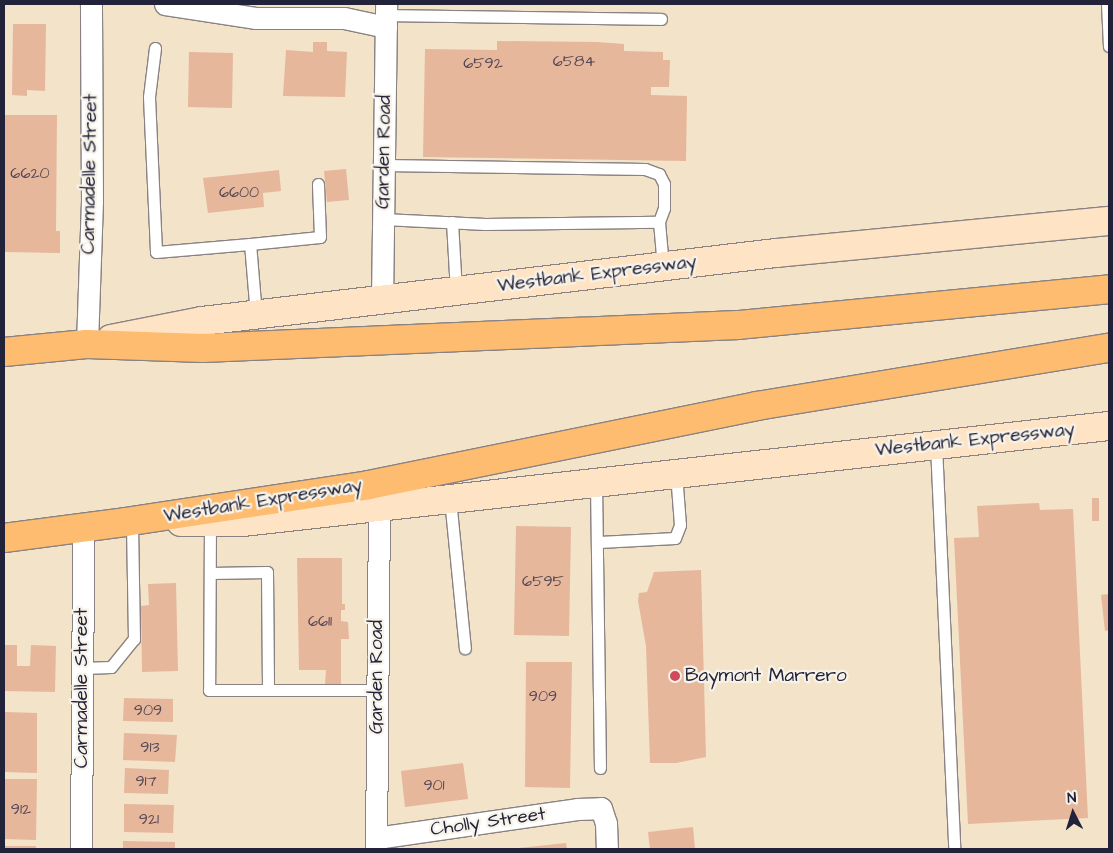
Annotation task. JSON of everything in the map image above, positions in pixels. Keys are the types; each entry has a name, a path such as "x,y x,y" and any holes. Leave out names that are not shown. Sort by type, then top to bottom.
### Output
{"highway":[{"name":"Westbank Expressway","path":"4,352 88,344 203,348 595,333 738,325 1097,290"},
{"name":"Westbank Expressway","path":"4,538 129,522 369,485 757,406 1101,349"}],"main road":[{"name":"Westbank Expressway","path":"88,344 202,321 662,267 1109,220"},
{"name":"Westbank Expressway","path":"129,522 243,522 676,472 1109,426"}],"street":[{"name":"Carmadelle Street","path":"88,344 92,201 91,4"},
{"path":"165,4 254,18 344,18 386,15"},
{"name":"Garden Road","path":"382,300 386,15"},
{"name":"Garden Road","path":"376,844 379,506"},
{"name":"Carmadelle Street","path":"81,849 83,527"},
{"name":"Cholly Street","path":"376,844 577,809 600,808 606,823 607,849"}],"lane":[{"path":"1107,4 1109,46"},
{"path":"386,15 661,20"},
{"path":"155,48 149,97 156,252 320,237 318,184"},
{"path":"384,165 645,169 659,174 664,184 664,208 659,222 662,267"},
{"path":"383,219 452,222 659,222"},
{"path":"452,222 456,291"},
{"path":"250,244 256,315"},
{"path":"936,445 954,849"},
{"path":"599,542 675,538 680,525 676,472"},
{"path":"596,481 599,542 600,768"},
{"path":"450,498 465,648"},
{"path":"82,668 111,667 134,639 129,522"},
{"path":"210,522 209,690 377,690"},
{"path":"210,573 267,572 268,690"}],"building":[{"path":"13,24 46,24 45,91 27,90 27,96 12,95"},
{"path":"497,41 597,42 624,44 624,51 663,52 663,60 670,60 669,87 651,87 651,95 687,96 686,161 423,157 425,49 497,50"},
{"path":"313,42 327,42 327,51 347,52 345,97 283,96 286,50 313,52"},
{"path":"189,52 233,53 232,108 188,107"},
{"path":"4,115 57,115 56,231 60,231 60,253 4,252"},
{"path":"346,169 349,200 327,202 324,171"},
{"path":"279,170 281,191 263,193 264,207 208,213 203,178"},
{"path":"1092,498 1099,498 1099,521 1092,521"},
{"path":"1039,503 1040,510 1073,509 1088,818 968,824 954,538 979,537 977,506"},
{"path":"516,526 571,527 569,636 514,635"},
{"path":"297,558 342,558 342,604 345,604 345,610 341,610 341,621 348,622 349,639 341,639 341,685 325,684 326,670 299,670"},
{"name":"Baymont Marrero","path":"701,570 706,757 676,763 650,763 646,646 638,601 639,593 647,592 654,572"},
{"path":"176,583 178,671 142,672 141,606 149,605 148,584"},
{"path":"1109,594 1109,630 1105,631 1101,595"},
{"path":"4,645 17,645 17,666 30,666 31,645 56,646 55,692 4,691"},
{"path":"526,662 572,662 570,788 525,787"},
{"path":"124,698 173,699 173,722 123,721"},
{"path":"5,712 37,713 37,773 4,772"},
{"path":"124,733 177,735 175,762 123,760"},
{"path":"463,763 468,799 405,807 401,771"},
{"path":"125,768 169,770 168,794 124,793"},
{"path":"4,779 37,779 36,840 4,839"},
{"path":"124,804 174,805 173,833 124,832"},
{"path":"693,827 695,849 650,849 648,832"},
{"path":"123,841 175,842 175,849 123,849"},
{"path":"566,843 567,849 519,849 519,848"},
{"path":"4,846 36,846 36,849 4,849"}],"place":[{"name":"Baymont Marrero","path":"675,676"}]}
